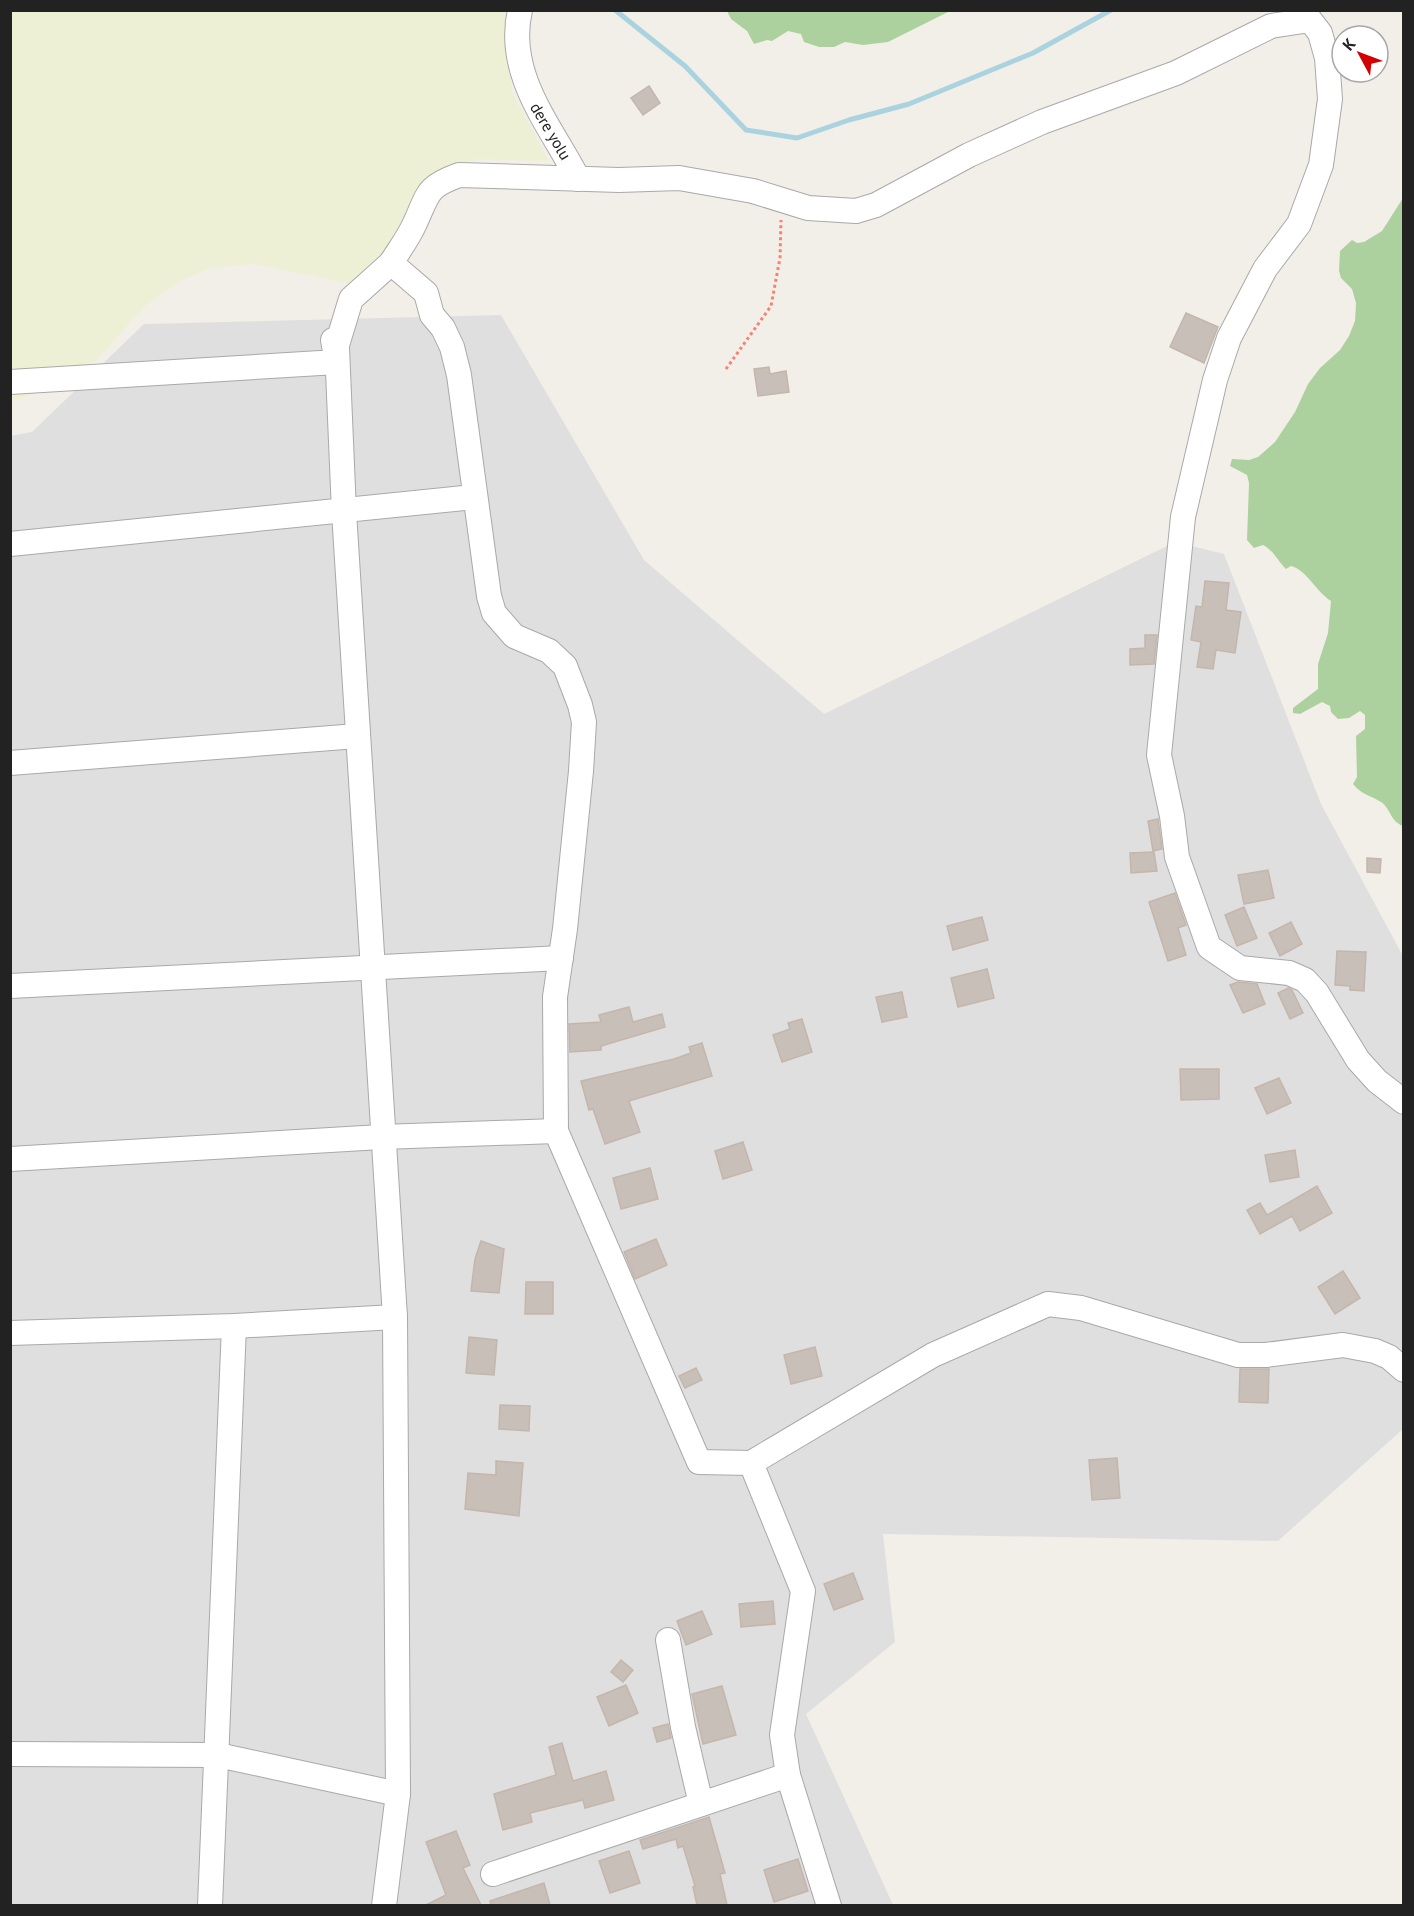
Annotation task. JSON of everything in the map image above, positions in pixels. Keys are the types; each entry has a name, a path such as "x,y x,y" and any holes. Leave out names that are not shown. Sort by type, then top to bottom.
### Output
{"street":[{"name":"dere yolu","path":"520,10 518,40 523,75 532,102 578,179"},
{"path":"384,1905 398,1794 395,1317 381,1137 344,512 337,353 351,299 391,263 415,224 423,200 438,182 459,175 578,179 679,178 753,191 808,208 839,212 856,211 876,205 969,155 1042,122 1176,73 1271,26 1316,15 1327,58 1330,99 1321,165 1299,224 1264,268 1229,338 1215,380 1183,517 1159,755 1172,816 1177,857 1209,946 1240,968 1289,974 1305,980 1317,993 1358,1060 1377,1081 1404,1102"},
{"path":"391,263 426,293 432,315 443,328 452,347 459,375 474,497 489,596 494,613 514,636 549,651 565,666 584,722 561,958 555,997 555,1131 699,1462 751,1463 933,1355 1048,1304 1081,1308 1238,1355 1266,1355 1344,1345 1375,1351 1389,1358 1404,1370"},
{"path":"10,382 337,353"},
{"path":"10,544 344,512 474,497"},
{"path":"10,763 357,736"},
{"path":"10,986 561,958"},
{"path":"10,1159 381,1137 555,1131"},
{"path":"10,1333 234,1326 395,1317"},
{"path":"210,1905 234,1326"},
{"path":"751,1463 802,1591 782,1735 788,1775 829,1905"},
{"path":"668,1640 682,1727 701,1804"},
{"path":"10,1754 218,1755 398,1794"},
{"path":"493,1874 788,1775"}],"path":[{"path":"726,369 771,306 780,258 782,200"}],"shaded area":[{"path":"501,315 644,560 824,714 1175,542 1224,554 1321,804 1403,956 1403,1429 1278,1541 883,1534 895,1642 806,1714 893,1905 11,1905 10,436 32,432 144,324"}],"green space":[{"path":"10,11 506,11 506,42 513,94 549,161 476,159 460,164 398,249 356,285 253,264 211,268 180,281 146,305 96,361 45,390 11,402"},
{"path":"727,11 950,11 888,42 863,45 845,42 834,47 819,47 804,42 801,34 788,31 772,41 767,40 754,44 747,31 731,19"},
{"path":"1403,198 1403,826 1395,821 1381,802 1363,793 1353,784 1357,777 1356,736 1365,729 1365,715 1360,711 1349,718 1338,719 1331,712 1330,706 1322,702 1300,714 1293,713 1293,708 1318,689 1318,664 1328,633 1331,601 1302,572 1291,566 1286,569 1267,547 1263,545 1254,548 1247,540 1249,483 1247,475 1230,466 1232,459 1249,460 1258,457 1275,442 1295,412 1308,384 1320,368 1340,350 1355,321 1356,303 1352,289 1341,278 1340,251 1352,240 1357,243 1364,242 1382,231"}],"building":[{"path":"649,86 660,103 643,115 631,98"},
{"path":"1186,313 1218,327 1204,363 1170,347"},
{"path":"769,367 770,374 786,371 789,392 758,396 754,369"},
{"path":"1205,581 1229,583 1226,610 1241,612 1235,653 1216,650 1213,669 1197,667 1201,642 1191,640 1196,606 1202,607"},
{"path":"1145,635 1157,635 1154,664 1130,665 1130,649 1145,648"},
{"path":"1158,819 1162,849 1153,851 1148,821"},
{"path":"1154,852 1157,871 1131,873 1130,853"},
{"path":"1367,858 1381,859 1380,873 1367,872"},
{"path":"1268,870 1274,898 1244,904 1238,875"},
{"path":"1175,893 1186,925 1178,928 1186,955 1168,961 1149,902"},
{"path":"1244,907 1257,938 1237,946 1225,915"},
{"path":"982,917 988,940 953,950 947,926"},
{"path":"1291,922 1302,944 1280,956 1269,933"},
{"path":"1337,951 1366,952 1364,991 1350,990 1350,986 1335,985"},
{"path":"987,969 994,998 958,1007 951,978"},
{"path":"1238,982 1257,984 1265,1004 1243,1013 1230,985"},
{"path":"1288,988 1292,990 1303,1013 1290,1019 1278,993"},
{"path":"902,992 907,1017 882,1022 876,997"},
{"path":"629,1007 633,1022 662,1014 665,1027 601,1046 601,1050 570,1052 569,1024 601,1022 599,1015"},
{"path":"802,1019 812,1052 782,1062 773,1035 790,1029 788,1023"},
{"path":"702,1043 712,1076 629,1101 640,1132 605,1144 593,1109 589,1110 581,1081 674,1059 691,1053 689,1047"},
{"path":"1180,1069 1219,1069 1219,1099 1181,1100"},
{"path":"1279,1078 1291,1103 1267,1114 1255,1088"},
{"path":"743,1142 752,1170 723,1179 715,1151"},
{"path":"1295,1150 1299,1177 1270,1182 1265,1155"},
{"path":"650,1168 658,1199 621,1209 613,1178"},
{"path":"1317,1186 1332,1213 1300,1231 1292,1216 1260,1234 1247,1210 1260,1203 1267,1215"},
{"path":"656,1239 667,1265 635,1279 624,1252"},
{"path":"481,1241 504,1249 499,1293 471,1291 475,1259"},
{"path":"1343,1271 1360,1298 1335,1314 1318,1287"},
{"path":"526,1282 553,1282 553,1314 525,1314"},
{"path":"469,1337 497,1340 494,1375 466,1373"},
{"path":"815,1347 822,1376 791,1384 784,1355"},
{"path":"696,1368 702,1380 685,1388 679,1376"},
{"path":"1240,1369 1269,1369 1268,1403 1239,1402"},
{"path":"500,1405 530,1406 529,1431 499,1429"},
{"path":"1117,1458 1120,1498 1092,1500 1089,1460"},
{"path":"496,1461 523,1463 519,1516 465,1509 468,1473 496,1475"},
{"path":"853,1573 863,1599 834,1610 824,1584"},
{"path":"773,1601 775,1624 741,1627 739,1604"},
{"path":"702,1611 712,1634 686,1645 677,1621"},
{"path":"621,1660 633,1670 623,1682 611,1672"},
{"path":"626,1685 638,1713 609,1726 597,1697"},
{"path":"722,1686 736,1735 703,1744 692,1694"},
{"path":"668,1724 671,1738 657,1742 653,1728"},
{"path":"562,1743 573,1781 606,1771 614,1800 585,1808 583,1800 530,1813 532,1822 503,1830 494,1794 556,1775 549,1747"},
{"path":"709,1817 725,1873 720,1874 727,1905 697,1905 693,1887 695,1886 683,1846 678,1848 676,1839 643,1849 640,1840"},
{"path":"456,1831 470,1865 463,1868 481,1905 426,1905 446,1895 426,1842"},
{"path":"629,1851 640,1883 610,1893 599,1861"},
{"path":"798,1859 808,1891 774,1902 764,1870"},
{"path":"544,1883 550,1905 491,1905 490,1901"}],"waterway":[{"path":"615,10 685,66 746,130 797,138 849,120 909,104 1033,53 1111,10"}]}
